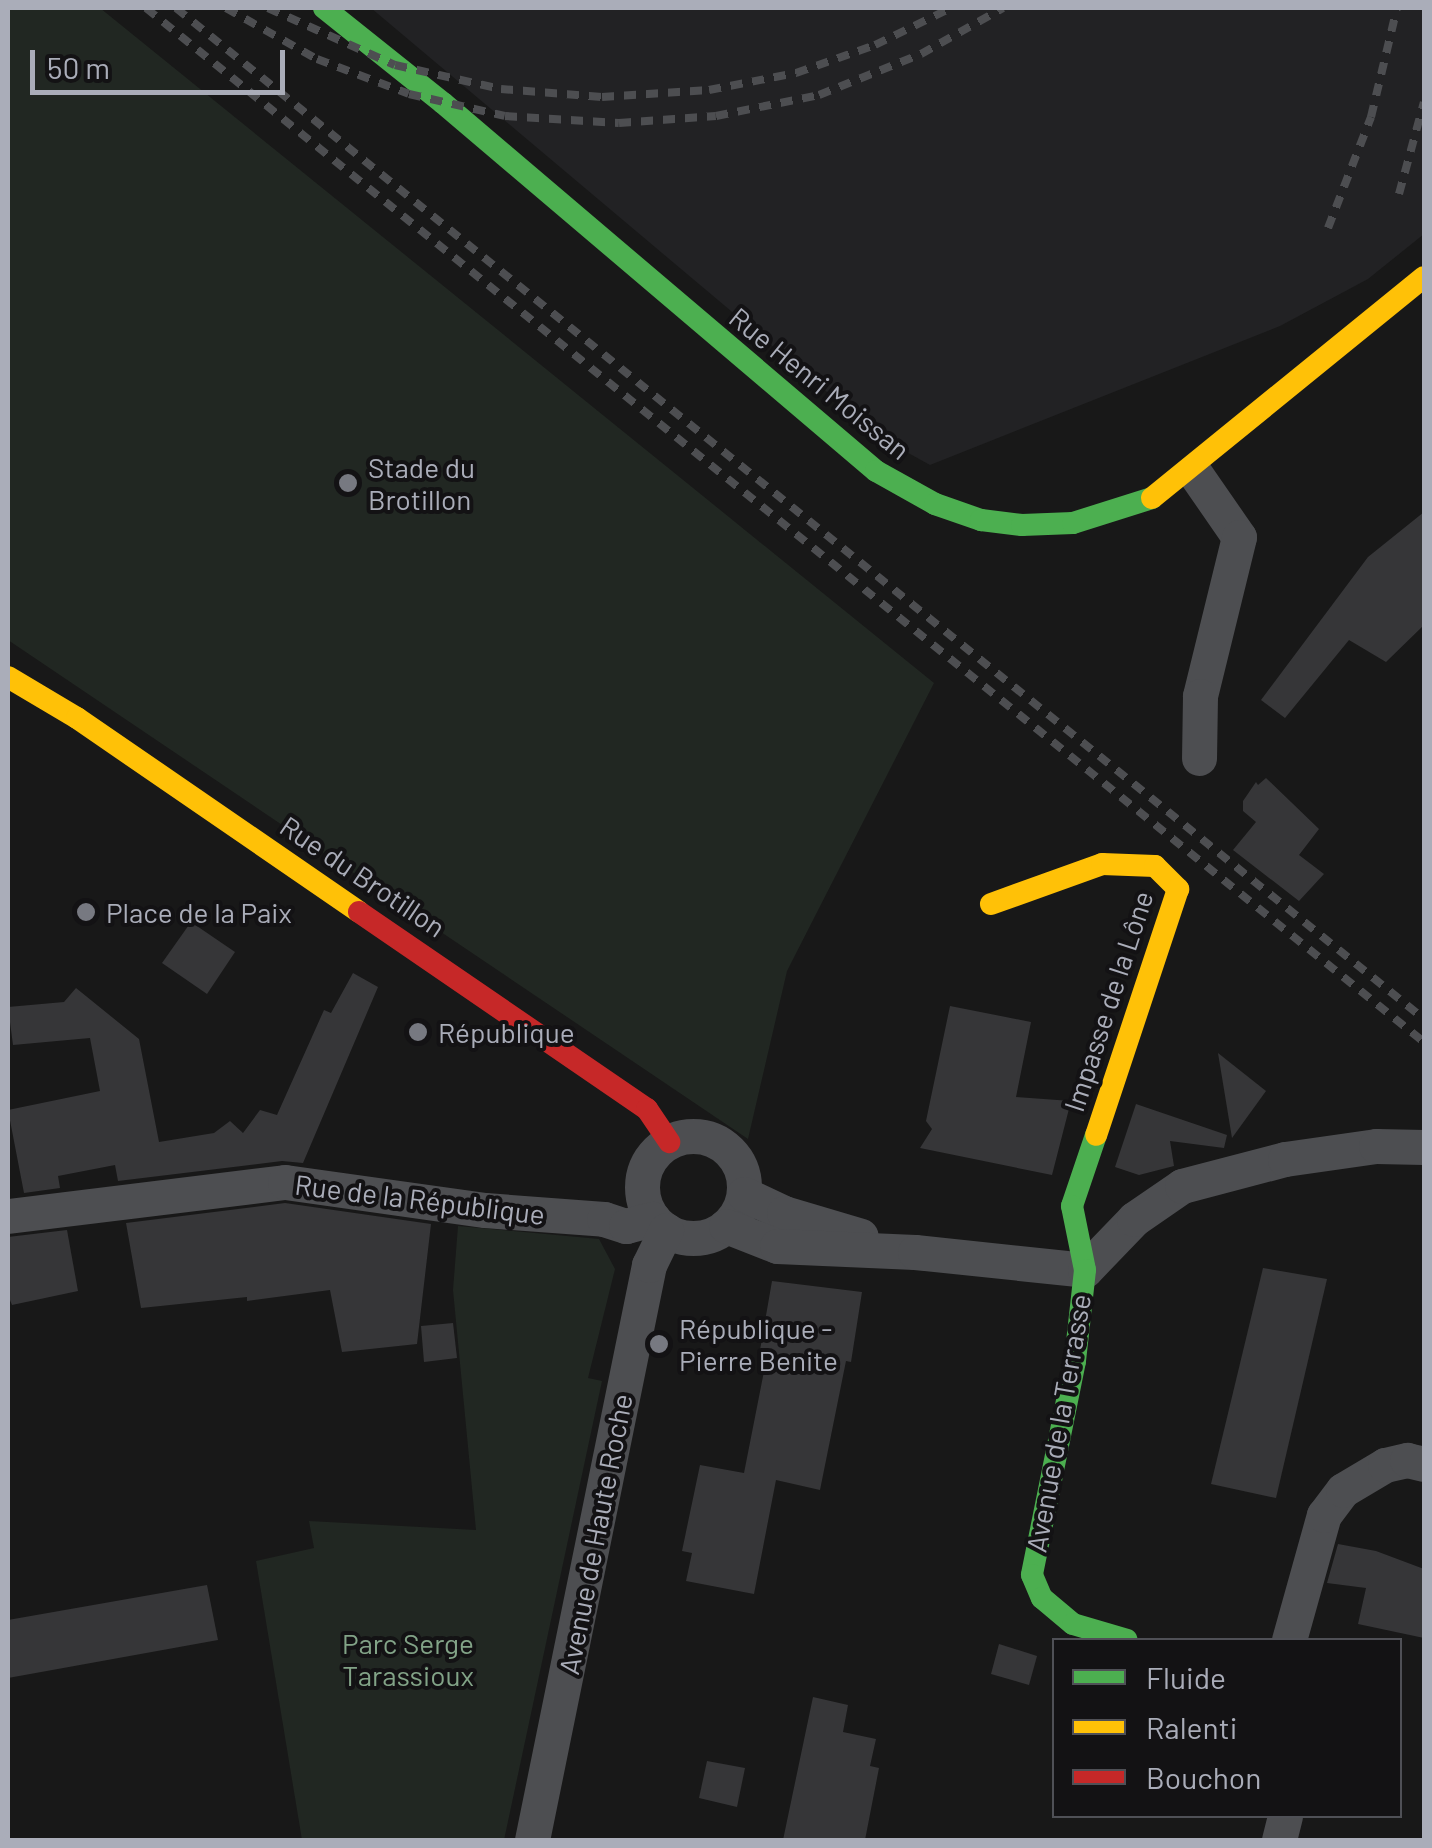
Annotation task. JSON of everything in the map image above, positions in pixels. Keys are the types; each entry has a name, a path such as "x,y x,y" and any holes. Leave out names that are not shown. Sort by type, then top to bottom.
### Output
{"street":[{"name":"Rue Henri Moissan","path":"324,8 443,103 806,416 906,490 982,520 1049,525 1106,516 1138,506 1194,472 1424,277"},
{"path":"1194,472 1239,537 1200,696 1199,758"},
{"name":"Rue du Brotillon","path":"9,681 77,718 648,1109 669,1142"},
{"name":"Impasse de la Lône","path":"991,904 1102,864 1154,866 1178,889 1072,1206 1084,1270"},
{"path":"703,1137 720,1143 741,1170 744,1194 726,1226 697,1238 660,1225 645,1204 646,1169 669,1142 703,1137"},
{"path":"726,1226 777,1246 915,1252 1084,1270 1134,1219 1182,1186 1285,1159 1376,1146 1424,1146"},
{"name":"Rue de la République","path":"8,1216 285,1182 486,1210 604,1219 626,1226 660,1225"},
{"path":"744,1194 784,1213 915,1252"},
{"name":"Avenue de Haute Roche","path":"532,1840 660,1225"},
{"name":"Avenue de la Terrasse","path":"1084,1270 1074,1361 1032,1575 1042,1598 1073,1624 1120,1638"},
{"path":"1290,1638 1324,1515 1343,1490 1384,1465 1407,1460 1424,1464"}],"shaded area":[{"path":"371,8 1424,8 1424,234 1368,279 1280,326 930,465 883,439"}],"green space":[{"name":"Stade du Brotillon","path":"8,8 100,8 934,683 787,971 748,1139 8,640"},
{"name":"Parc Serge Tarassioux","path":"458,1226 599,1239 615,1269 588,1378 602,1381 504,1840 302,1840 256,1561 314,1548 309,1521 476,1530 453,1290"}],"building":[{"path":"1424,512 1424,625 1386,662 1349,640 1285,718 1261,700 1368,557"},
{"path":"1266,778 1319,829 1299,855 1324,874 1299,901 1233,850 1256,822 1243,811 1243,801 1256,782 1258,785"},
{"path":"191,922 235,952 207,994 162,963"},
{"path":"353,973 378,987 303,1163 282,1161 118,1181 115,1165 58,1176 60,1188 24,1193 8,1110 100,1091 90,1038 13,1045 8,1007 64,1002 76,988 139,1039 159,1142 214,1133 230,1121 243,1133 260,1110 277,1115 324,1010 331,1013"},
{"path":"950,1006 1031,1022 1016,1097 1071,1101 1052,1175 920,1148 932,1129 926,1121"},
{"path":"1218,1053 1266,1091 1232,1138"},
{"path":"1136,1104 1227,1135 1224,1148 1170,1141 1174,1166 1139,1175 1115,1167"},
{"path":"285,1203 431,1224 417,1344 342,1352 330,1290 247,1301 247,1297 141,1308 126,1223"},
{"path":"67,1230 78,1291 12,1305 8,1295 8,1237"},
{"path":"1263,1268 1327,1279 1276,1498 1211,1484"},
{"path":"772,1281 862,1292 851,1362 846,1361 820,1490 776,1480 754,1594 686,1581 692,1553 682,1551 700,1465 744,1473 768,1351 760,1350"},
{"path":"453,1323 457,1358 424,1362 421,1326"},
{"path":"1338,1544 1376,1551 1424,1569 1424,1638 1358,1624 1366,1588 1327,1583"},
{"path":"207,1585 218,1640 8,1678 8,1620"},
{"path":"999,1644 1037,1656 1029,1685 991,1674"},
{"path":"813,1697 848,1705 843,1732 876,1739 870,1766 879,1768 865,1840 783,1840"},
{"path":"707,1761 745,1768 737,1807 699,1798"}],"railway":[{"path":"146,8 1424,1042"},
{"path":"176,8 1424,1019"},
{"path":"226,8 317,59 409,94 505,116 619,123 716,116 819,95 921,54 1003,8"},
{"path":"268,8 395,65 501,89 602,97 709,90 796,73 875,45 951,8"},
{"path":"1328,228 1371,117 1397,8"},
{"path":"1399,194 1424,102"}],"traffic: fast":[{"path":"324,8 443,103 876,471 935,504 981,520 1022,525 1073,523 1152,498"},
{"path":"1096,1135 1072,1206 1085,1270 1075,1361 1032,1575 1042,1598 1073,1624 1120,1638"}],"traffic: slow":[{"path":"1152,498 1424,277"},
{"path":"8,677 77,718 359,912"},
{"path":"991,904 1102,864 1155,866 1178,889 1096,1135"}],"traffic: jam":[{"path":"359,912 647,1109 669,1142"}],"place":[{"name":"Stade du Brotillon","path":"348,483"},
{"name":"Place de la Paix","path":"86,912"},
{"name":"République","path":"418,1032"},
{"name":"République - Pierre Benite","path":"659,1344"}]}
